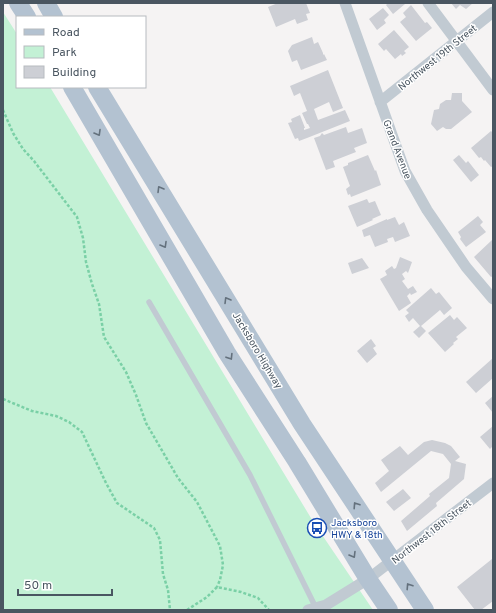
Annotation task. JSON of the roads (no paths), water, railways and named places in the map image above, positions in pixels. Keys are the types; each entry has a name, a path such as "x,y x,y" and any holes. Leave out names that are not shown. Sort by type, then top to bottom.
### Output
{"main road":[{"path":"18,3 26,16"},
{"path":"46,3 53,16"},
{"path":"73,88 227,353 297,462 368,579 389,610"},
{"path":"86,112 102,94"},
{"name":"Jacksboro Highway","path":"102,94 302,424 425,610"}],"street":[{"name":"Grand Avenue","path":"345,3 405,171 427,210 466,267 493,299"},
{"path":"428,3 493,90"},
{"name":"Northwest 19th Street","path":"380,102 493,12"},
{"name":"Northwest 18th Street","path":"312,609 326,605 368,579 493,483"}],"lane":[{"path":"149,302 250,475 312,609"}],"place":[{"name":"Jacksboro HWY & 18th","path":"317,528"}]}
